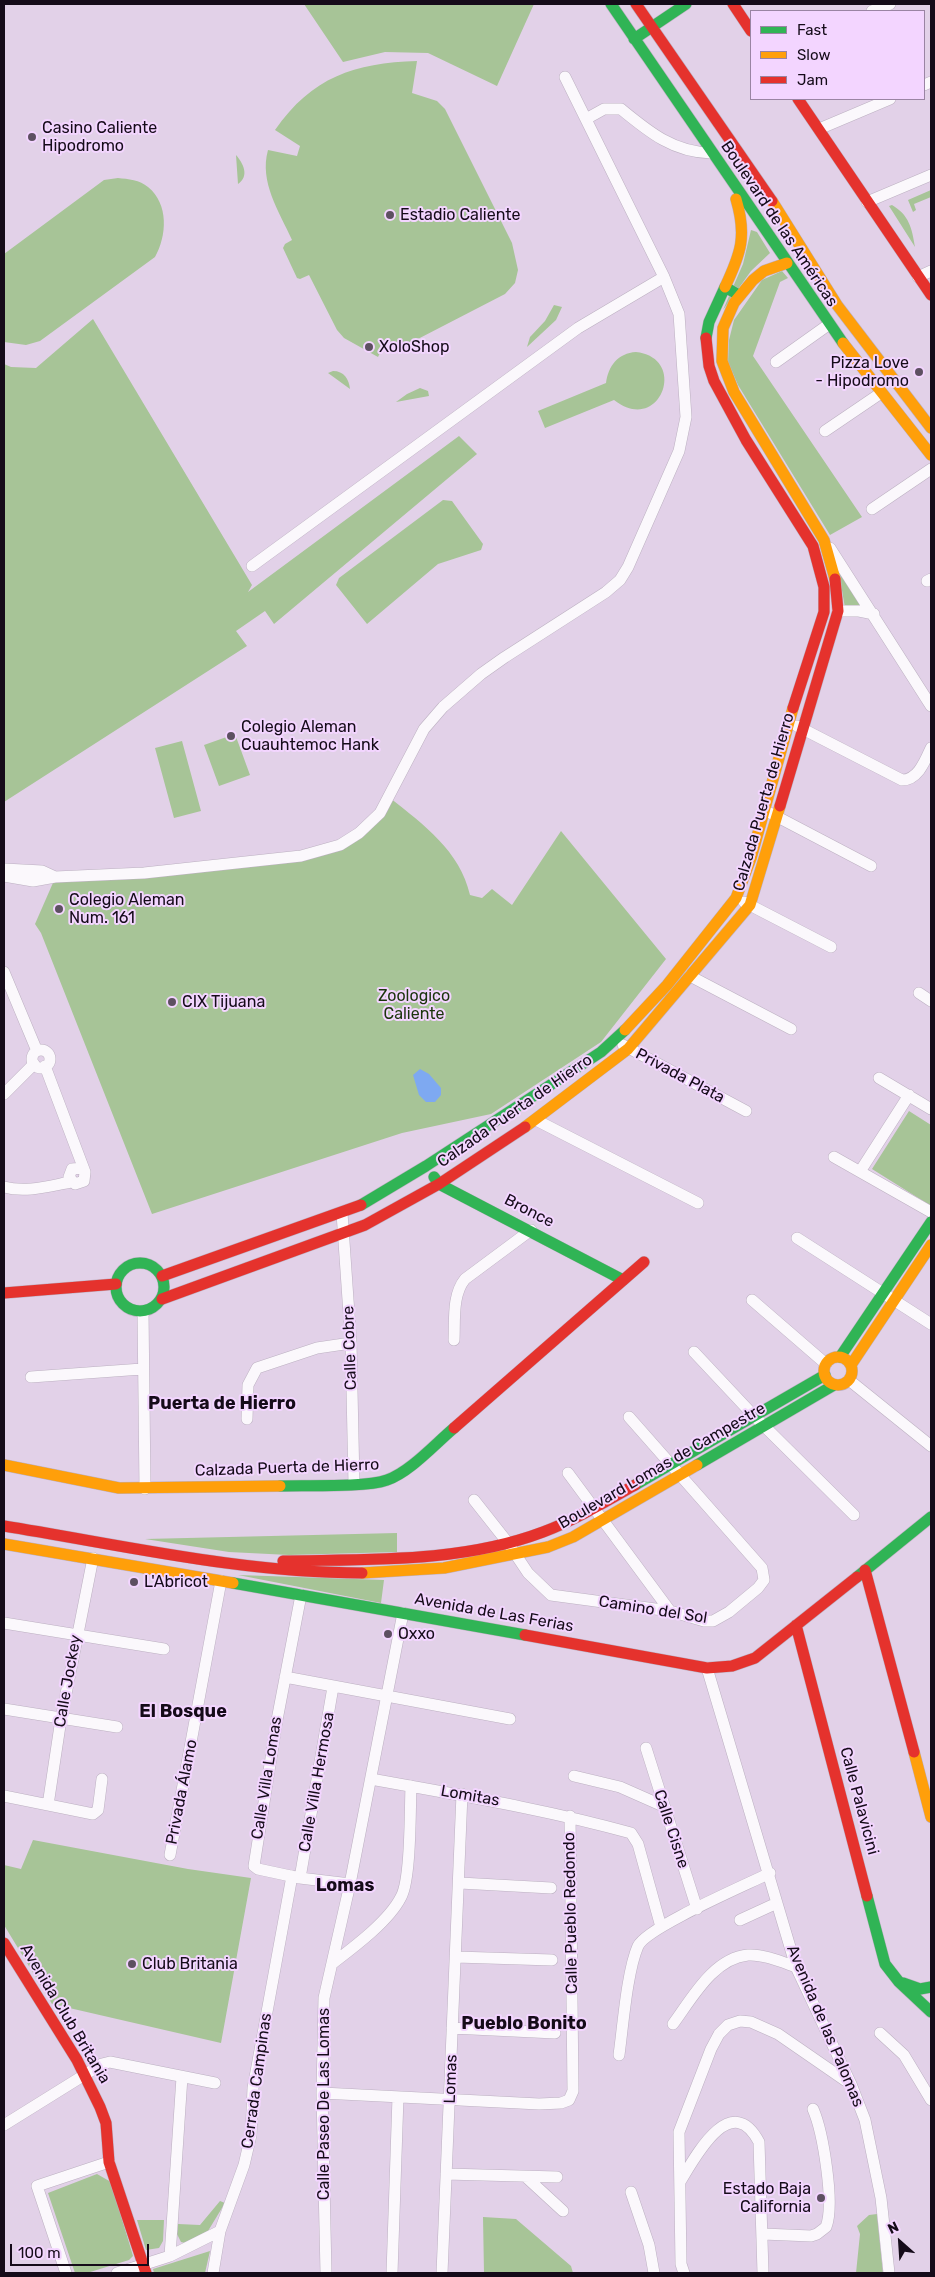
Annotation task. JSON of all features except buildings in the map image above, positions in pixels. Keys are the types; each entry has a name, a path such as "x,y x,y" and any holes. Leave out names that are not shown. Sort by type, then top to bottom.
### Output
{"main road":[{"name":"Boulevard de las Américas","path":"611,4 828,325 931,455"},
{"name":"Boulevard de las Américas","path":"636,4 765,190 837,306 931,428"},
{"path":"634,39 686,4"},
{"path":"733,4 750,30"},
{"path":"799,100 823,127"},
{"path":"810,100 823,127 872,200 927,275 931,295"},
{"name":"Calzada Puerta de Hierro","path":"162,1276 360,1206 426,1166 616,1040 727,911 736,898 751,858 789,722 824,612 824,587 813,546 742,433 714,381 709,366 706,352 708,329 743,246 743,219 731,182"},
{"name":"Calzada Puerta de Hierro","path":"162,1299 365,1225 439,1184 536,1120 628,1049 750,905 838,611 836,584 824,540 787,482 734,392 723,369 721,338 724,322 740,296 763,270 775,264 787,263"},
{"path":"725,287 740,296"},
{"path":"777,489 787,482"},
{"path":"824,612 838,611"},
{"name":"Bronce","path":"426,1166 439,1184 531,1230 623,1280"},
{"path":"931,1222 840,1357 831,1359 825,1370 834,1385 843,1384 849,1380 852,1374 851,1365 931,1245"},
{"name":"Calzada Puerta de Hierro","path":"4,1465 119,1488 354,1484 387,1480 411,1466 644,1262"},
{"path":"135,1263 151,1265 162,1276 164,1291 162,1299 157,1305 143,1312 128,1308 121,1303 117,1296 116,1284 121,1272 135,1263"},
{"path":"4,1293 116,1284"},
{"path":"840,1357 851,1365"},
{"name":"Boulevard Lomas de Campestre","path":"230,1563 422,1557 508,1542 544,1532 595,1508 672,1464 754,1416 825,1370"},
{"name":"Boulevard Lomas de Campestre","path":"4,1526 271,1570 321,1573 379,1573 444,1568 516,1555 560,1543 604,1521 834,1385"},
{"name":"Avenida de Las Ferias","path":"4,1544 93,1558 707,1668 741,1666 755,1658 931,1517"},
{"path":"865,1570 931,1817"},
{"name":"Calle Palavicini","path":"796,1625 885,1964 899,1982 931,2012"},
{"name":"Avenida Club Britania","path":"4,1943 85,2075 106,2123 109,2162 144,2269"},
{"path":"899,1982 920,1989 931,1987"}],"street":[{"path":"875,10 890,4"},
{"path":"4,876 33,881 55,877 144,873 301,856 340,845 359,832 380,813 424,729 450,702 505,656 606,592 620,580 628,567 679,451 684,432 686,389 681,321 664,277 565,77"},
{"path":"823,127 888,100"},
{"path":"586,119 604,110 621,109 664,141 697,153 711,153"},
{"path":"872,200 931,175"},
{"path":"252,566 578,328 664,277"},
{"path":"776,362 828,325"},
{"path":"826,431 881,393"},
{"path":"872,509 931,469"},
{"path":"824,540 874,614 931,706"},
{"path":"838,611 858,611 874,614"},
{"path":"789,722 902,780 908,780 918,773 931,748"},
{"path":"764,811 871,866"},
{"path":"4,869 42,870 55,877"},
{"path":"736,898 831,947"},
{"path":"4,972 37,1051 32,1057 40,1065 78,1152 82,1168 72,1169 68,1177 71,1182 14,1190 4,1186"},
{"path":"690,976 790,1030"},
{"path":"919,993 931,1000"},
{"name":"Privada Plata","path":"616,1040 628,1049 746,1111"},
{"path":"4,1094 40,1065"},
{"path":"879,1078 931,1109"},
{"path":"861,1170 909,1095"},
{"path":"536,1120 698,1203"},
{"path":"834,1157 861,1170 931,1212"},
{"name":"Calle Cobre","path":"342,1213 351,1342 354,1484"},
{"path":"454,1340 459,1287 465,1279 531,1230"},
{"path":"797,1238 895,1299 931,1324"},
{"path":"752,1300 825,1370"},
{"path":"143,1312 142,1370 145,1489"},
{"path":"247,1419 248,1385 257,1368 317,1348 351,1342"},
{"path":"694,1352 754,1416 854,1515"},
{"path":"31,1376 142,1370"},
{"path":"849,1380 931,1446"},
{"path":"629,1417 681,1476"},
{"path":"568,1473 670,1611"},
{"name":"Camino del Sol","path":"474,1500 508,1542 538,1585 551,1595 670,1611 704,1621 713,1621 729,1612 758,1588 764,1580 762,1568 750,1552 681,1476"},
{"name":"Calle Jockey","path":"48,1805 76,1635 93,1558"},
{"name":"Privada Álamo","path":"170,1855 222,1581"},
{"name":"Calle Villa Lomas","path":"301,1595 285,1678 254,1866 258,1869 296,1877 350,1884"},
{"name":"Calle Paseo De Las Lomas","path":"326,2273 322,2093 323,2014 403,1613"},
{"path":"4,1623 164,1649"},
{"name":"Avenida de las Palomas","path":"707,1668 770,1873 796,1967 851,2084 865,2120 881,2198 890,2273"},
{"path":"285,1678 510,1719"},
{"name":"Calle Villa Hermosa","path":"296,1877 333,1687"},
{"path":"4,1709 117,1728"},
{"name":"Calle Cisne","path":"646,1748 697,1909"},
{"path":"574,1776 620,1787 663,1806"},
{"path":"4,1796 96,1812 102,1779"},
{"name":"Lomitas","path":"371,1779 462,1794 570,1816 631,1833 635,1836 661,1927"},
{"path":"332,1963 384,1918 402,1896 406,1875 411,1786"},
{"name":"Lomas","path":"442,2273 451,2100 452,2028 460,1883 462,1794"},
{"name":"Calle Pueblo Redondo","path":"451,2100 539,2104 561,2103 569,2100 574,2091 570,1816"},
{"path":"619,2055 633,1960 638,1945 649,1934 661,1927 770,1873"},
{"name":"Cerrada Campinas","path":"213,2273 220,2231 244,2165 251,2135 253,2088 296,1877"},
{"path":"460,1883 551,1888"},
{"path":"740,1920 778,1903"},
{"path":"673,2024 705,1981 726,1963 747,1955 769,1958 796,1967"},
{"path":"456,1957 552,1960"},
{"path":"684,2273 681,2264 679,2132 711,2049 719,2034 728,2025 740,2021 751,2022 778,2034 851,2084"},
{"path":"452,2028 555,2032"},
{"path":"880,2032 904,2055 931,2100"},
{"path":"5,2120 110,2062 215,2083"},
{"path":"170,2256 182,2077"},
{"path":"322,2093 451,2100"},
{"path":"392,2273 398,2098"},
{"path":"763,2234 811,2236 826,2227 828,2197 822,2141 819,2123 813,2109"},
{"path":"680,2182 711,2135 727,2124 742,2123 753,2130 759,2142 763,2273"},
{"path":"66,2273 37,2186 109,2162"},
{"path":"446,2174 557,2177"},
{"path":"526,2177 563,2211"},
{"path":"630,2192 649,2245 654,2273"},
{"path":"117,2273 144,2269 220,2231"}],"green space":[{"path":"304,4 534,4 497,86 428,53 385,52 343,62"},
{"name":"Estadio Caliente","path":"417,61 412,93 437,101 445,109 512,243 518,270 515,283 505,294 414,341 401,345 385,342 378,357 344,338 337,330 309,275 300,279 297,278 283,248 285,244 292,240 268,185 266,162 268,150 297,156 300,146 275,130 304,97 320,85 336,76 373,65"},
{"path":"236,155 244,170 244,177 238,184"},
{"path":"118,178 134,180 145,185 155,194 160,202 163,211 164,230 155,257 40,341 26,345 4,342 4,254 104,180"},
{"path":"931,190 931,197 914,204 916,210 913,212 908,200"},
{"path":"892,205 902,213 909,223 915,247 889,206"},
{"path":"751,230 757,232 770,253 751,271 723,310 743,264"},
{"path":"782,271 788,278 780,282 753,356 862,517 830,535 738,385 728,362 729,340 734,320 762,280"},
{"path":"554,305 562,307 556,320 527,347 530,337 545,321"},
{"path":"93,319 252,585 248,592 459,436 477,454 274,624 265,611 236,631 247,646 4,802 4,364 11,367 36,368"},
{"path":"636,352 652,357 661,367 664,379 662,392 655,402 644,409 630,409 614,400 545,428 538,411 606,383 609,371 615,362 624,355"},
{"path":"333,371 340,372 345,376 350,389 328,373"},
{"path":"420,388 428,391 429,396 396,402 407,394"},
{"path":"443,500 452,501 483,544 481,550 438,564 367,624 336,585 339,578"},
{"path":"839,573 867,610 845,608"},
{"path":"235,734 250,775 219,786 204,745"},
{"path":"182,741 201,811 174,818 155,748"},
{"name":"Zoologico Caliente","path":"390,798 428,829 449,852 465,879 470,895 482,898 492,889 512,905 561,831 666,959 601,1042 491,1114 402,1133 152,1214 41,933 35,924 56,876 128,875 340,845"},
{"path":"909,1111 931,1125 931,1206 872,1169"},
{"path":"397,1533 397,1552 289,1555 229,1552 145,1539"},
{"path":"238,1575 384,1580 381,1603"},
{"name":"Club Britania","path":"33,1840 188,1869 251,1878 221,2043 52,2004 4,1925 4,1865 21,1869"},
{"path":"97,2174 111,2182 133,2256 129,2260 87,2273 75,2273 48,2193"},
{"path":"220,2201 225,2203 208,2231 185,2243 181,2242 177,2234 178,2224 200,2225"},
{"path":"877,2214 883,2273 856,2273 860,2234 857,2226 869,2215"},
{"path":"483,2217 516,2219 571,2266 573,2273 484,2273"},
{"path":"137,2220 164,2220 163,2241 159,2248 146,2250"},
{"path":"210,2251 205,2273 154,2273 153,2269"}],"water":[{"path":"420,1069 429,1074 441,1088 441,1095 435,1102 426,1102 419,1095 413,1075"}],"traffic: fast":[{"path":"611,4 843,343"},
{"path":"634,39 686,4"},
{"path":"706,338 709,322 725,287 737,294"},
{"path":"361,1205 426,1166 601,1052 625,1030"},
{"path":"434,1177 439,1184 623,1280"},
{"path":"840,1357 931,1222"},
{"path":"135,1263 145,1263 154,1267 160,1273 164,1287 160,1301 154,1307 145,1311 135,1311 126,1307 120,1301 116,1292 116,1282 120,1273 126,1267 135,1263"},
{"path":"635,1485 825,1375"},
{"path":"697,1465 834,1385"},
{"path":"280,1486 350,1485 377,1483 387,1480 404,1471 454,1428"},
{"path":"857,1577 931,1517"},
{"path":"233,1583 525,1635"},
{"path":"867,1896 885,1964 899,1982 931,2012"},
{"path":"903,1983 920,1989 931,1987"}],"traffic: slow":[{"path":"725,287 741,244 741,224 736,199"},
{"path":"772,201 837,305 931,428"},
{"path":"787,263 764,271 753,280 734,303 723,328 722,361 734,392 824,540 835,579"},
{"path":"843,343 931,455"},
{"path":"625,1030 667,985 736,898 751,858 793,708"},
{"path":"525,1127 628,1049 750,905 780,806"},
{"path":"851,1365 931,1245"},
{"path":"838,1357 848,1361 852,1371 848,1381 838,1385 828,1381 824,1371 828,1361 838,1357"},
{"path":"4,1465 119,1488 280,1486"},
{"path":"362,1573 444,1568 548,1547 573,1537 697,1465"},
{"path":"4,1544 233,1583"},
{"path":"914,1752 931,1817"}],"traffic: jam":[{"path":"636,4 772,201"},
{"path":"733,4 750,30"},
{"path":"799,100 931,295"},
{"path":"706,338 709,366 714,381 746,440 813,546 824,587 824,612 793,708"},
{"path":"780,806 838,611 835,579"},
{"path":"162,1299 365,1225 439,1184 525,1127"},
{"path":"162,1276 361,1205"},
{"path":"454,1428 644,1262"},
{"path":"4,1293 116,1284"},
{"path":"283,1561 414,1557 480,1549 512,1542 543,1532 567,1522 635,1485"},
{"path":"4,1526 227,1563 317,1572 362,1573"},
{"path":"865,1570 914,1752"},
{"path":"525,1635 707,1668 732,1666 755,1658 857,1577"},
{"path":"796,1625 867,1896"},
{"path":"4,1943 77,2060 100,2107 106,2123 109,2162 146,2273"}],"place":[{"name":"Casino Caliente Hipodromo","path":"32,137"},
{"name":"Estadio Caliente","path":"390,215"},
{"name":"XoloShop","path":"369,347"},
{"name":"Pizza Love - Hipodromo","path":"919,372"},
{"name":"Colegio Aleman Cuauhtemoc Hank","path":"231,736"},
{"name":"Colegio Aleman Num. 161","path":"59,909"},
{"name":"CIX Tijuana","path":"172,1002"},
{"name":"L'Abricot","path":"134,1582"},
{"name":"Oxxo","path":"388,1634"},
{"name":"Club Britania","path":"132,1964"},
{"name":"Estado Baja California","path":"821,2198"}],"district":[{"name":"Puerta de Hierro","path":"222,1404"},
{"name":"El Bosque","path":"183,1712"},
{"name":"Lomas","path":"345,1886"},
{"name":"Pueblo Bonito","path":"524,2024"}]}
